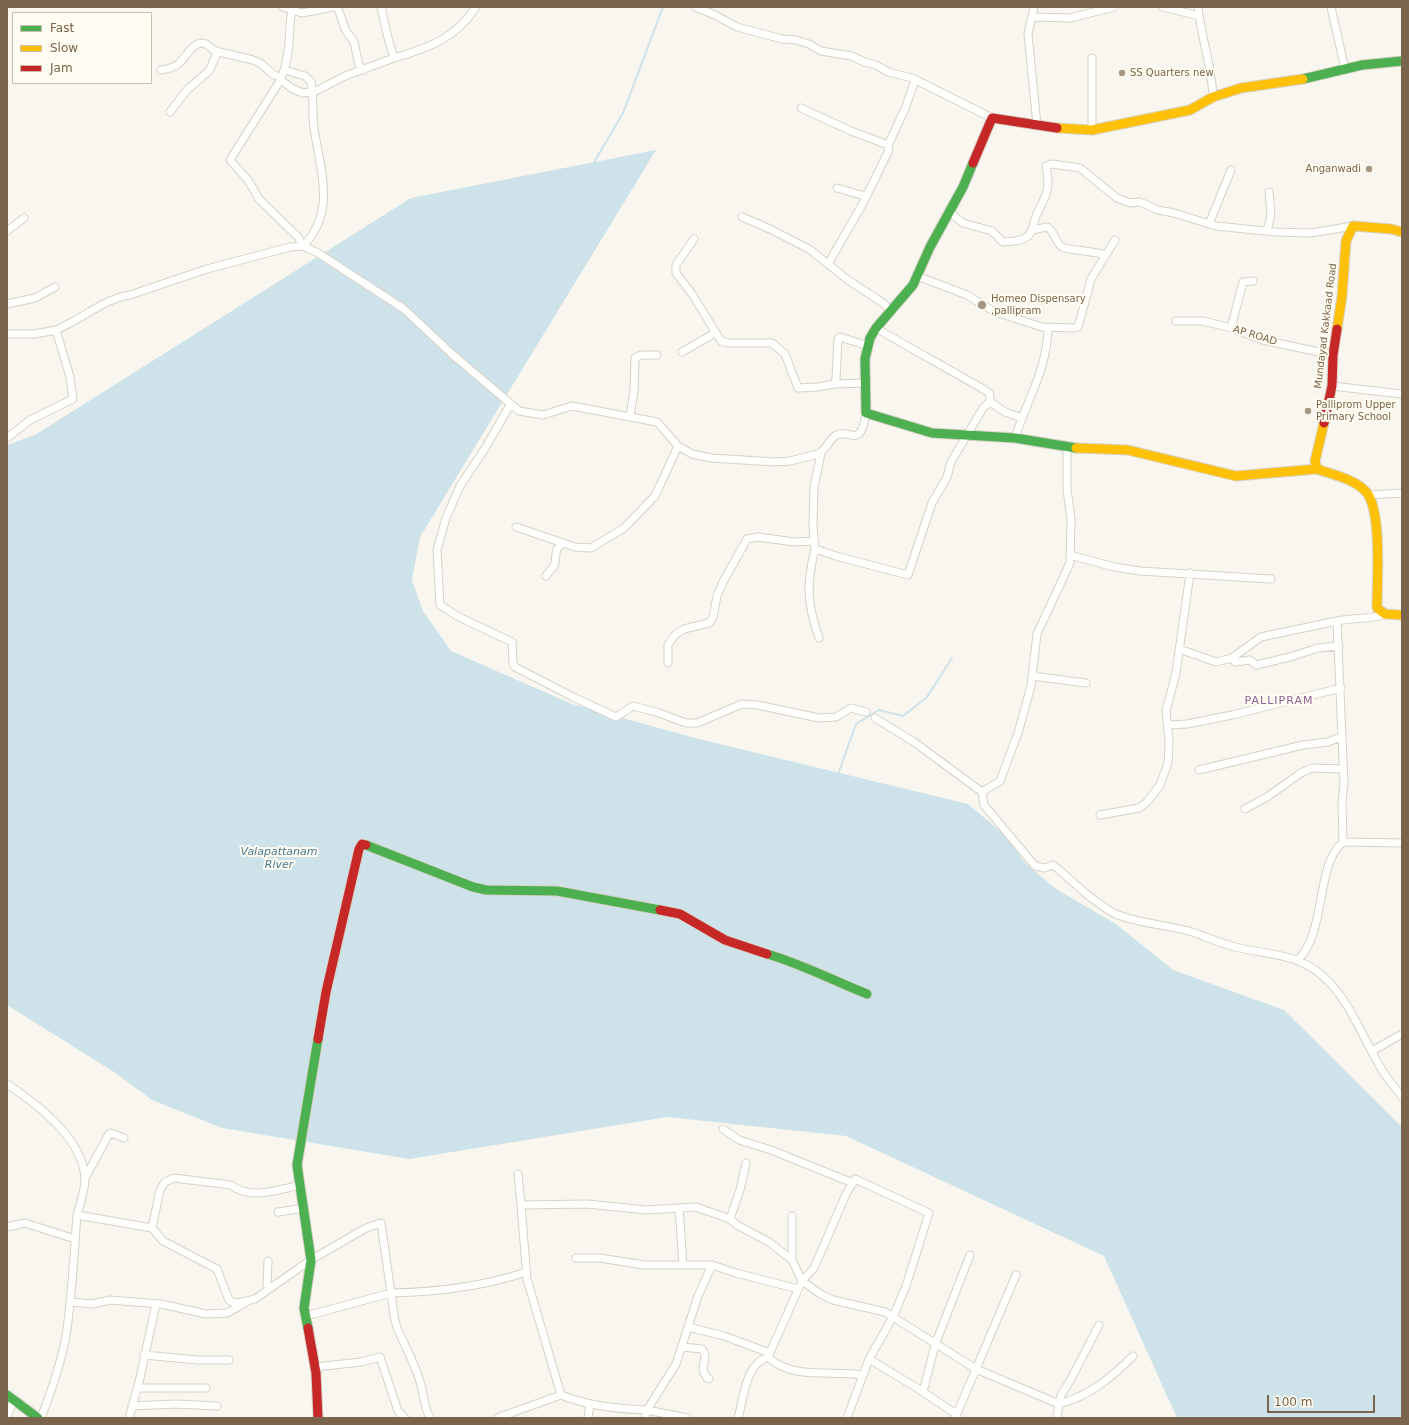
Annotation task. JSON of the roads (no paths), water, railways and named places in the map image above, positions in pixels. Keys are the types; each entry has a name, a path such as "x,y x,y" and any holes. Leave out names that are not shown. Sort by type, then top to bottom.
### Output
{"street":[{"path":"283,7 292,8 302,13 334,7 339,11 345,29 354,42 359,65 364,70"},
{"path":"381,7 394,58"},
{"path":"161,70 178,65 186,58 191,49 200,43 206,44 218,51 260,63 274,75 281,78 293,89 303,93 313,92 326,88 345,76 394,58 419,51 442,41 468,19 476,7"},
{"path":"695,7 715,15 737,27 782,39 796,40 829,53 852,56 864,62 876,65 888,72 915,80 992,118 1037,125 1092,130 1190,110 1214,97 1241,88 1288,82 1345,69 1402,61"},
{"path":"1034,7 1028,34 1037,125"},
{"path":"1032,17 1070,18 1114,7"},
{"path":"1163,7 1199,16"},
{"path":"1198,7 1214,97"},
{"path":"1331,7 1345,69"},
{"path":"292,8 284,70 281,78 230,160 248,180 260,199 292,231 303,246 318,253 404,308 452,354 510,405 519,411 543,414 572,406 657,422 678,446 692,454 711,458 775,462 805,458 820,453 838,434 855,436 861,433 865,425 865,359 870,338 876,328 913,285 930,247 963,187 992,118"},
{"path":"170,112 187,90 209,71 218,51"},
{"path":"1092,58 1092,130"},
{"path":"7,334 35,334 56,330 74,323 120,296 130,295 222,265 290,247 303,246 313,235 323,210 324,183 314,128 313,92 309,79 284,70"},
{"path":"828,264 850,228 889,150 888,145 905,109 915,80"},
{"path":"802,108 851,131 888,145"},
{"path":"950,212 963,223 992,231 1004,242 1018,241 1026,238 1032,230 1047,197 1048,175 1046,166 1052,164 1080,168 1117,198 1130,203 1140,202 1158,210 1174,213 1210,224 1266,231 1311,233 1353,226 1391,229 1402,232"},
{"path":"1210,224 1230,170"},
{"path":"837,188 861,196 866,195"},
{"path":"1266,231 1271,215 1269,192"},
{"path":"742,217 809,249 848,280 891,310"},
{"path":"7,232 24,218"},
{"name":"Mundayad Kakkaad Road","path":"1317,469 1315,461 1317,446 1332,386 1333,355 1342,296 1346,241 1353,226"},
{"path":"1032,230 1047,227 1054,232 1060,246 1064,248 1092,251 1105,255"},
{"path":"694,239 676,265 676,273 692,294 721,341 729,343 772,343 785,354 798,388 818,388 834,384 866,383"},
{"path":"917,276 967,295 995,312 1048,328 1078,327 1091,279 1115,240"},
{"path":"1230,328 1243,282 1253,281"},
{"path":"7,304 35,298 55,287"},
{"name":"AP ROAD","path":"1176,321 1203,321 1230,328 1263,340 1333,355"},
{"path":"816,549 836,556 908,575 932,503 947,477 952,462 967,435 983,408 990,402 990,395 988,392 948,370 925,354 876,328"},
{"path":"1015,438 1040,377 1048,342 1048,328"},
{"path":"7,438 30,420 73,399 70,377 56,330"},
{"path":"682,352 715,333"},
{"path":"834,384 836,380 838,339 840,337 868,346"},
{"path":"630,417 634,390 635,358 641,355 657,355"},
{"path":"1332,386 1402,394"},
{"path":"990,402 1004,412 1022,418"},
{"path":"510,405 486,447 460,486 446,518 437,550 440,605 459,617 512,642 513,664 515,667 616,717 633,706 656,712 686,723 697,723 742,704 757,705 819,718 836,717 851,708 866,712"},
{"path":"866,414 932,433 1015,438 1067,448 1128,450 1236,476 1317,469 1352,482 1368,495 1374,508 1377,545 1377,608 1380,613 1385,615"},
{"path":"516,527 575,547 591,548 624,528 655,496 678,446"},
{"path":"982,792 1000,781 1018,733 1032,676 1037,634 1070,563 1071,520 1067,489 1067,448"},
{"path":"819,638 811,614 808,594 809,572 816,549 814,487 820,453"},
{"path":"1368,495 1402,493"},
{"path":"668,663 668,645 675,635 684,629 709,623 713,617 718,596 747,539 758,537 794,542 815,541"},
{"path":"546,576 554,565 554,556 558,547 563,543"},
{"path":"1070,555 1114,567 1140,571 1271,579"},
{"path":"1100,814 1139,808 1147,802 1160,785 1168,763 1168,725 1166,711 1176,673 1190,573"},
{"path":"1179,649 1216,662 1232,658 1261,637 1352,618 1402,615"},
{"path":"1338,622 1343,769 1343,842"},
{"path":"1232,658 1235,662 1250,660 1256,665 1290,657 1318,648 1339,646"},
{"path":"1032,676 1086,683"},
{"path":"1168,725 1187,724 1232,715 1341,688"},
{"path":"875,718 914,742 982,792 984,805 1035,866 1044,868 1053,865 1116,914 1135,920 1192,932 1209,939 1237,947 1273,952 1298,960 1324,977 1342,997 1356,1019 1382,1071 1401,1092"},
{"path":"1199,770 1303,745 1328,742 1341,737"},
{"path":"1245,809 1267,797 1300,773 1312,768 1343,769"},
{"path":"1298,960 1304,954 1313,936 1329,863 1335,848 1343,842 1402,843"},
{"path":"318,1418 315,1367 304,1308 305,1292 311,1260 297,1165 326,992 341,919 359,849 362,844 473,887 486,890 557,891 680,914 725,940 791,961 831,980 867,994"},
{"path":"1372,1051 1402,1034"},
{"path":"7,1084 67,1134 77,1150 85,1178 77,1215 70,1302 64,1345 52,1389 40,1418 11,1397 7,1416"},
{"path":"723,1129 739,1140 771,1150 853,1183"},
{"path":"85,1178 108,1134 111,1133 124,1138"},
{"path":"730,1219 736,1204 746,1163"},
{"path":"518,1174 526,1272 561,1395"},
{"path":"152,1228 160,1190 165,1182 174,1178 232,1185 238,1190 263,1192 300,1185"},
{"path":"738,1418 751,1370 756,1363 769,1355 798,1288 802,1281 814,1268 855,1178 929,1213 906,1286 893,1317 868,1359 847,1418"},
{"path":"521,1205 587,1204 646,1210 696,1207 730,1219 737,1226 769,1242 792,1260"},
{"path":"278,1212 304,1208"},
{"path":"680,1208 683,1265"},
{"path":"77,1215 152,1228 163,1241 216,1269 229,1300 234,1303 255,1299 311,1260 366,1228 381,1223 394,1317 398,1330 410,1352 421,1384 425,1405 430,1418"},
{"path":"792,1216 792,1260 802,1281 822,1295 833,1300 885,1312 935,1345 976,1369 1059,1404 1072,1401 1092,1392 1133,1356"},
{"path":"7,1227 25,1223 75,1239"},
{"path":"923,1392 935,1345 970,1255"},
{"path":"576,1258 600,1258 644,1265 712,1265 736,1274 798,1288"},
{"path":"268,1261 266,1281 267,1285 272,1287"},
{"path":"645,1418 647,1410 676,1364 698,1296 712,1265"},
{"path":"306,1316 391,1293 445,1291 483,1285 526,1272"},
{"path":"868,1359 923,1392 956,1416 1016,1275"},
{"path":"70,1302 92,1304 110,1300 156,1304 193,1312 221,1314 240,1307 247,1301"},
{"path":"129,1418 138,1388 144,1354 156,1304"},
{"path":"1057,1418 1061,1395 1070,1381 1099,1325"},
{"path":"688,1327 724,1336 769,1355 776,1364 813,1374 848,1373 862,1375"},
{"path":"682,1347 702,1349 705,1352 703,1369 707,1378 709,1379"},
{"path":"144,1354 198,1360 228,1360"},
{"path":"315,1367 362,1362 380,1357 396,1406 405,1418"},
{"path":"138,1388 206,1388"},
{"path":"497,1418 561,1395 571,1400 590,1404 647,1410 687,1418"},
{"path":"132,1406 182,1404 217,1406"},
{"path":"588,1418 590,1404"}],"water":[{"name":"Valapattanam River","path":"656,150 420,537 412,580 423,611 451,651 572,704 695,738 968,804 1006,836 1025,863 1056,889 1116,924 1173,970 1284,1010 1402,1127 1402,1418 1177,1418 1104,1256 846,1136 667,1117 409,1159 222,1128 152,1100 114,1072 7,1005 7,445 35,435 411,198"}],"waterway":[{"path":"593,164 623,113 663,7"},
{"path":"838,774 856,724 879,710 903,716 927,697 952,658"}],"place":[{"name":"SS Quarters new","path":"1122,73"},
{"name":"Anganwadi","path":"1369,169"},
{"name":"Homeo Dispensary ,pallipram","path":"982,305"},
{"name":"Palliprom Upper Primary School","path":"1308,411"}],"district":[{"name":"PALLIPRAM","path":"1279,701"}]}
